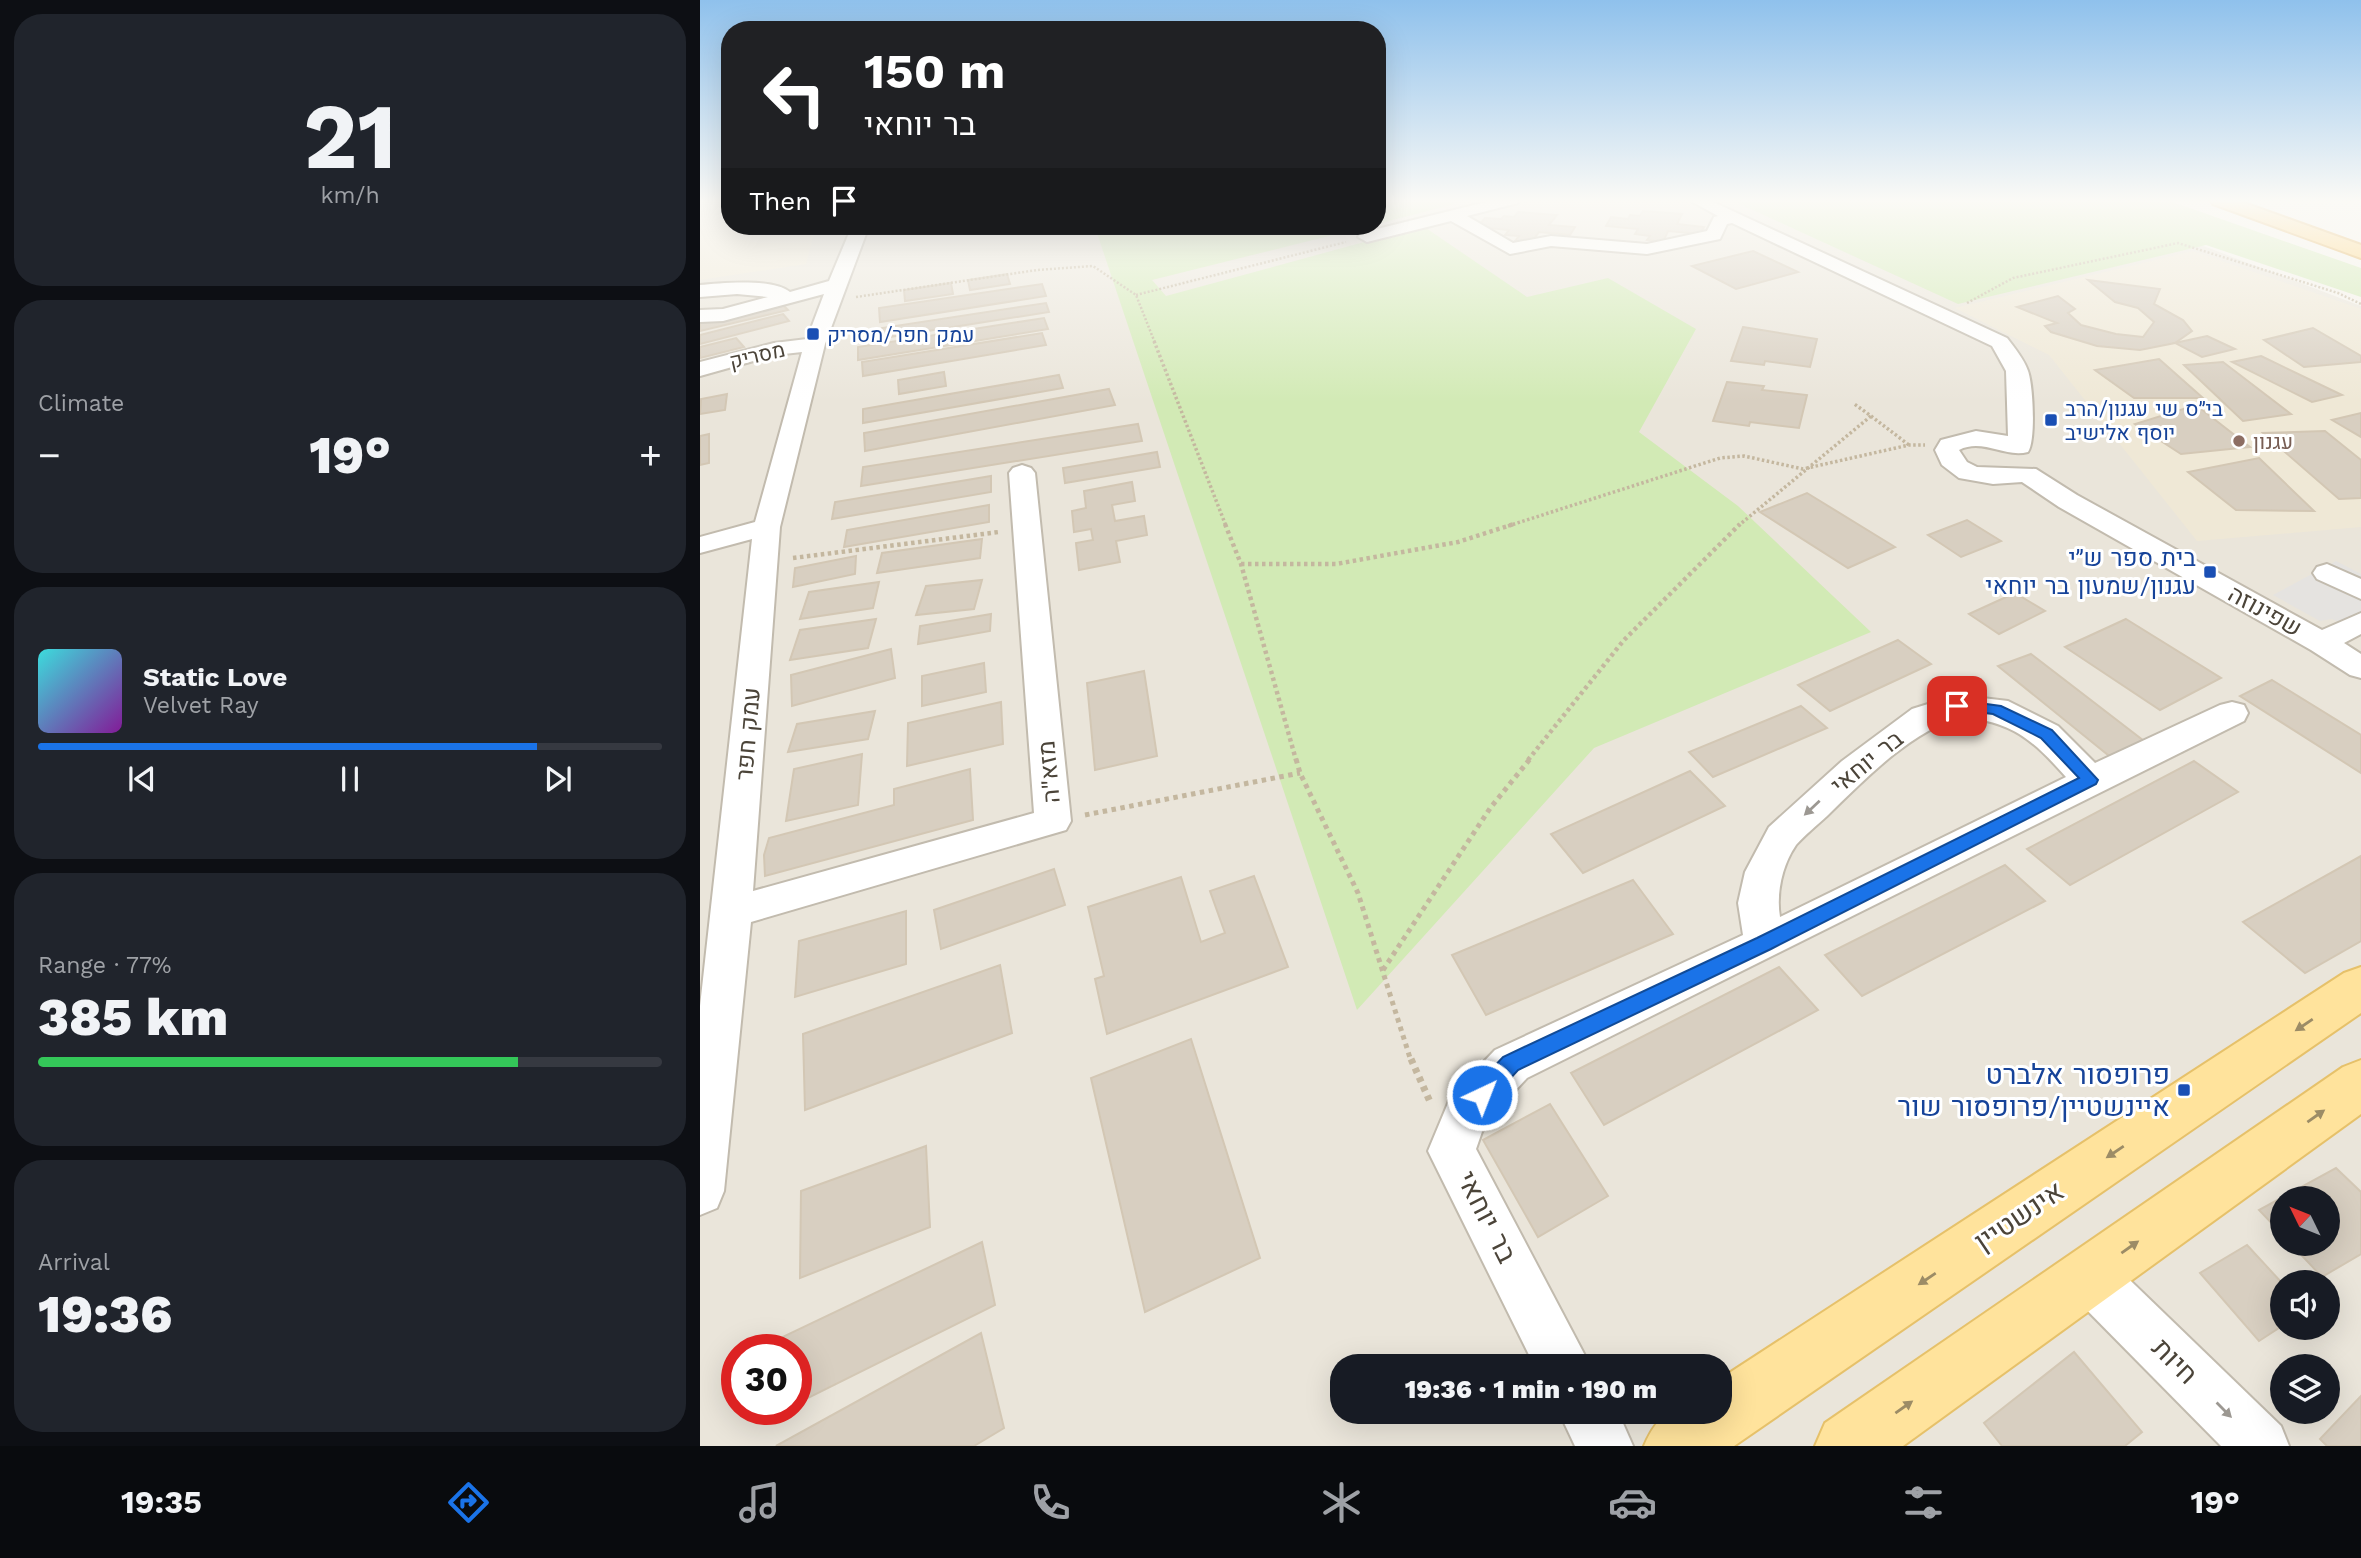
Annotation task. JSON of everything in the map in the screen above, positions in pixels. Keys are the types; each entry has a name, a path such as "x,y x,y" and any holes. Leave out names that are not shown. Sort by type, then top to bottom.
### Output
{"main road":[{"name":"אינשטיין","path":"1677,1446 2361,987"},
{"path":"1848,1446 2361,1084"}],"street":[{"name":"עמק חפר","path":"700,1191 732,912 767,527 815,344 823,293 837,267"},
{"path":"1844,267 2000,342 2017,371 2021,423 2019,447 2027,474 2001,478 1975,474 1953,463 1948,457 1950,445 1958,441 1980,438 2019,447"},
{"path":"700,291 737,288 823,293"},
{"path":"700,316 723,315 823,293"},
{"name":"מסריק","path":"700,369 774,349 815,344"},
{"name":"מזא\"ה","path":"732,912 1053,821 1021,473"},
{"name":"שפינוזה","path":"2027,474 2068,501 2322,643 2361,668"},
{"path":"700,545 767,527"},
{"path":"2328,573 2361,590"},
{"path":"2322,643 2361,622"},
{"name":"שפינוזה","path":"2322,643 2361,660"},
{"name":"בר יוחאי","path":"1764,943 1758,903 1764,872 1782,837 1854,770 1924,717 1957,706 1996,709 2046,734 2090,780"},
{"name":"בר יוחאי","path":"1557,1354 1452,1151 1467,1111 1511,1064 2232,713"},
{"name":"חיות","path":"2089,1276 2260,1446"},
{"path":"1593,1424 1605,1446"}],"path":[{"path":"823,293 1072,267"},
{"path":"1095,267 1136,295 1241,564 1300,773 1358,893 1413,1066 1452,1151"},
{"path":"1136,295 1246,267"},
{"path":"1944,314 2013,278 2063,267"},
{"path":"2256,267 2338,293 2361,304"},
{"path":"1853,403 1909,445"},
{"path":"1383,970 1491,807 1624,640 1753,511 1871,416"},
{"path":"1241,564 1336,564 1458,542 1720,458 1744,456 1803,469 1909,445 1950,445"},
{"path":"764,562 1028,528"},
{"path":"1053,821 1300,773"}],"shaded area":[{"path":"700,267 2260,267 2361,306 2361,1446 700,1446"},
{"path":"700,267 783,267 700,280"},
{"name":"עגנון","path":"2124,267 2241,267 2361,309 2361,527 2197,541 2049,355 1955,308"},
{"path":"2336,561 2361,574 2361,633 2332,619 2320,621 2273,595"}],"green space":[{"path":"1109,267 1202,267 1152,280 1166,296 1271,267 1484,267 1527,297 1608,278 1696,329 1639,432 1738,506 1871,632 1594,748 1357,1010"},
{"path":"1878,267 2112,267 1958,304"},
{"path":"2273,267 2360,267 2361,297"}],"building":[{"path":"1695,267 1788,267 1798,272 1736,289"},
{"path":"1007,274 1010,284 970,290 968,280"},
{"path":"2088,280 2160,289 2154,304 2183,320 2192,331 2175,343 2140,350 2097,346 2051,332 2045,326 2057,323 2017,307 2058,296 2075,309 2068,313 2081,325 2116,334 2143,337 2154,322 2138,308 2115,302"},
{"path":"951,283 953,294 905,301 904,290"},
{"path":"1042,284 1046,296 880,322 879,308"},
{"path":"781,303 788,310 700,331 700,323"},
{"path":"1046,303 1049,312 883,338 882,328"},
{"path":"783,314 789,321 700,344 700,335"},
{"path":"1044,318 1048,329 858,360 858,347"},
{"path":"1743,327 1817,339 1810,367 1765,361 1764,365 1731,361"},
{"path":"2313,328 2361,356 2361,362 2304,367 2264,340"},
{"path":"1042,333 1046,345 863,376 862,362"},
{"path":"2207,336 2235,349 2202,357 2175,343"},
{"path":"736,338 744,347 700,358 700,347"},
{"path":"2261,356 2342,395 2312,402 2232,362"},
{"path":"2159,359 2203,398 2134,398 2095,370"},
{"path":"2223,362 2291,414 2243,421 2184,365"},
{"path":"944,372 946,386 899,394 898,380"},
{"path":"1059,375 1063,388 863,423 863,409"},
{"path":"1727,382 1764,386 1762,390 1807,395 1799,428 1713,421"},
{"path":"1109,389 1115,405 865,451 864,433"},
{"path":"727,394 725,410 700,414 701,399"},
{"path":"2196,405 2250,447 2181,454 2135,424"},
{"path":"2361,413 2361,437 2332,420"},
{"path":"1138,424 1142,441 861,486 863,467"},
{"path":"2325,431 2361,460 2361,498 2339,499 2263,433"},
{"path":"709,434 709,463 700,465 700,436"},
{"path":"1157,452 1160,467 1065,483 1063,468"},
{"path":"2259,458 2314,511 2236,510 2188,472"},
{"path":"991,476 991,492 832,519 835,502"},
{"path":"1132,482 1135,501 1112,505 1115,521 1144,516 1147,535 1116,541 1120,562 1079,570 1076,543 1093,540 1091,529 1074,532 1072,511 1086,508 1084,491"},
{"path":"1807,493 1895,547 1848,568 1760,512"},
{"path":"989,505 989,522 844,547 847,530"},
{"path":"1967,520 2001,541 1961,557 1928,535"},
{"path":"982,539 980,558 877,573 882,553"},
{"path":"856,556 855,574 793,587 795,568"},
{"path":"982,580 974,609 916,615 926,586"},
{"path":"879,582 873,608 800,619 809,592"},
{"path":"2015,593 2045,611 1999,634 1969,614"},
{"path":"991,614 990,631 918,644 920,626"},
{"path":"876,619 868,648 790,660 800,630"},
{"path":"2126,619 2221,678 2160,710 2065,647"},
{"path":"1898,640 1931,664 1830,711 1798,685"},
{"path":"891,649 895,678 792,706 791,675"},
{"path":"2031,654 2148,744 2113,759 1998,666"},
{"path":"984,663 986,692 922,706 922,676"},
{"path":"1144,671 1157,756 1095,770 1087,683"},
{"path":"2272,680 2361,735 2361,773 2240,696"},
{"path":"1001,702 1003,744 907,766 908,723"},
{"path":"1801,706 1827,728 1713,777 1689,752"},
{"path":"875,711 868,739 788,752 797,724"},
{"path":"862,754 858,805 786,821 794,769"},
{"path":"2194,761 2238,792 2070,885 2027,849"},
{"path":"970,769 973,820 765,876 764,855 769,838 894,805 894,789"},
{"path":"1690,771 1725,806 1583,873 1551,834"},
{"path":"2361,856 2361,941 2305,973 2243,922"},
{"path":"2005,865 2045,901 1862,996 1825,955"},
{"path":"1054,869 1065,905 941,949 934,910"},
{"path":"1254,876 1288,967 1107,1034 1095,979 1104,976 1088,907 1181,877 1201,942 1225,933 1210,891"},
{"path":"1633,880 1673,934 1486,1015 1452,955"},
{"path":"906,911 906,964 795,997 799,941"},
{"path":"1000,965 1012,1033 805,1110 803,1034"},
{"path":"1779,967 1818,1010 1604,1125 1571,1073"},
{"path":"1191,1039 1260,1258 1145,1312 1091,1078"},
{"path":"1550,1104 1608,1196 1538,1237 1483,1140"},
{"path":"926,1146 930,1227 800,1278 801,1191"},
{"path":"2336,1168 2361,1192 2361,1254 2334,1270 2315,1270 2302,1256 2340,1256 2340,1186 2303,1186"},
{"path":"2270,1204 2270,1221 2259,1210"},
{"path":"982,1242 995,1305 812,1396 812,1334 789,1334"},
{"path":"2247,1245 2270,1270 2270,1334 2259,1341 2200,1273"},
{"path":"981,1333 1004,1428 974,1446 776,1446"},
{"path":"2074,1352 2142,1432 2125,1446 2002,1446 1984,1423"},
{"path":"2361,1396 2361,1446 2327,1446 2320,1439 2334,1424 2340,1424 2340,1418"}],"place":[{"name":"עמק חפר/מסריק","path":"813,334"},
{"name":"בי״ס שי עגנון/הרב יוסף אלישיב","path":"2051,420"},
{"name":"עגנון","path":"2239,441"},
{"name":"בית ספר ש״י עגנון/שמעון בר יוחאי","path":"2210,572"},
{"name":"פרופסור אלברט איינשטיין/פרופסור שור","path":"2184,1090"}],"route":[{"path":"1482,1095 1511,1064 1764,943 2090,780 2046,734 1996,709 1957,706"}]}
